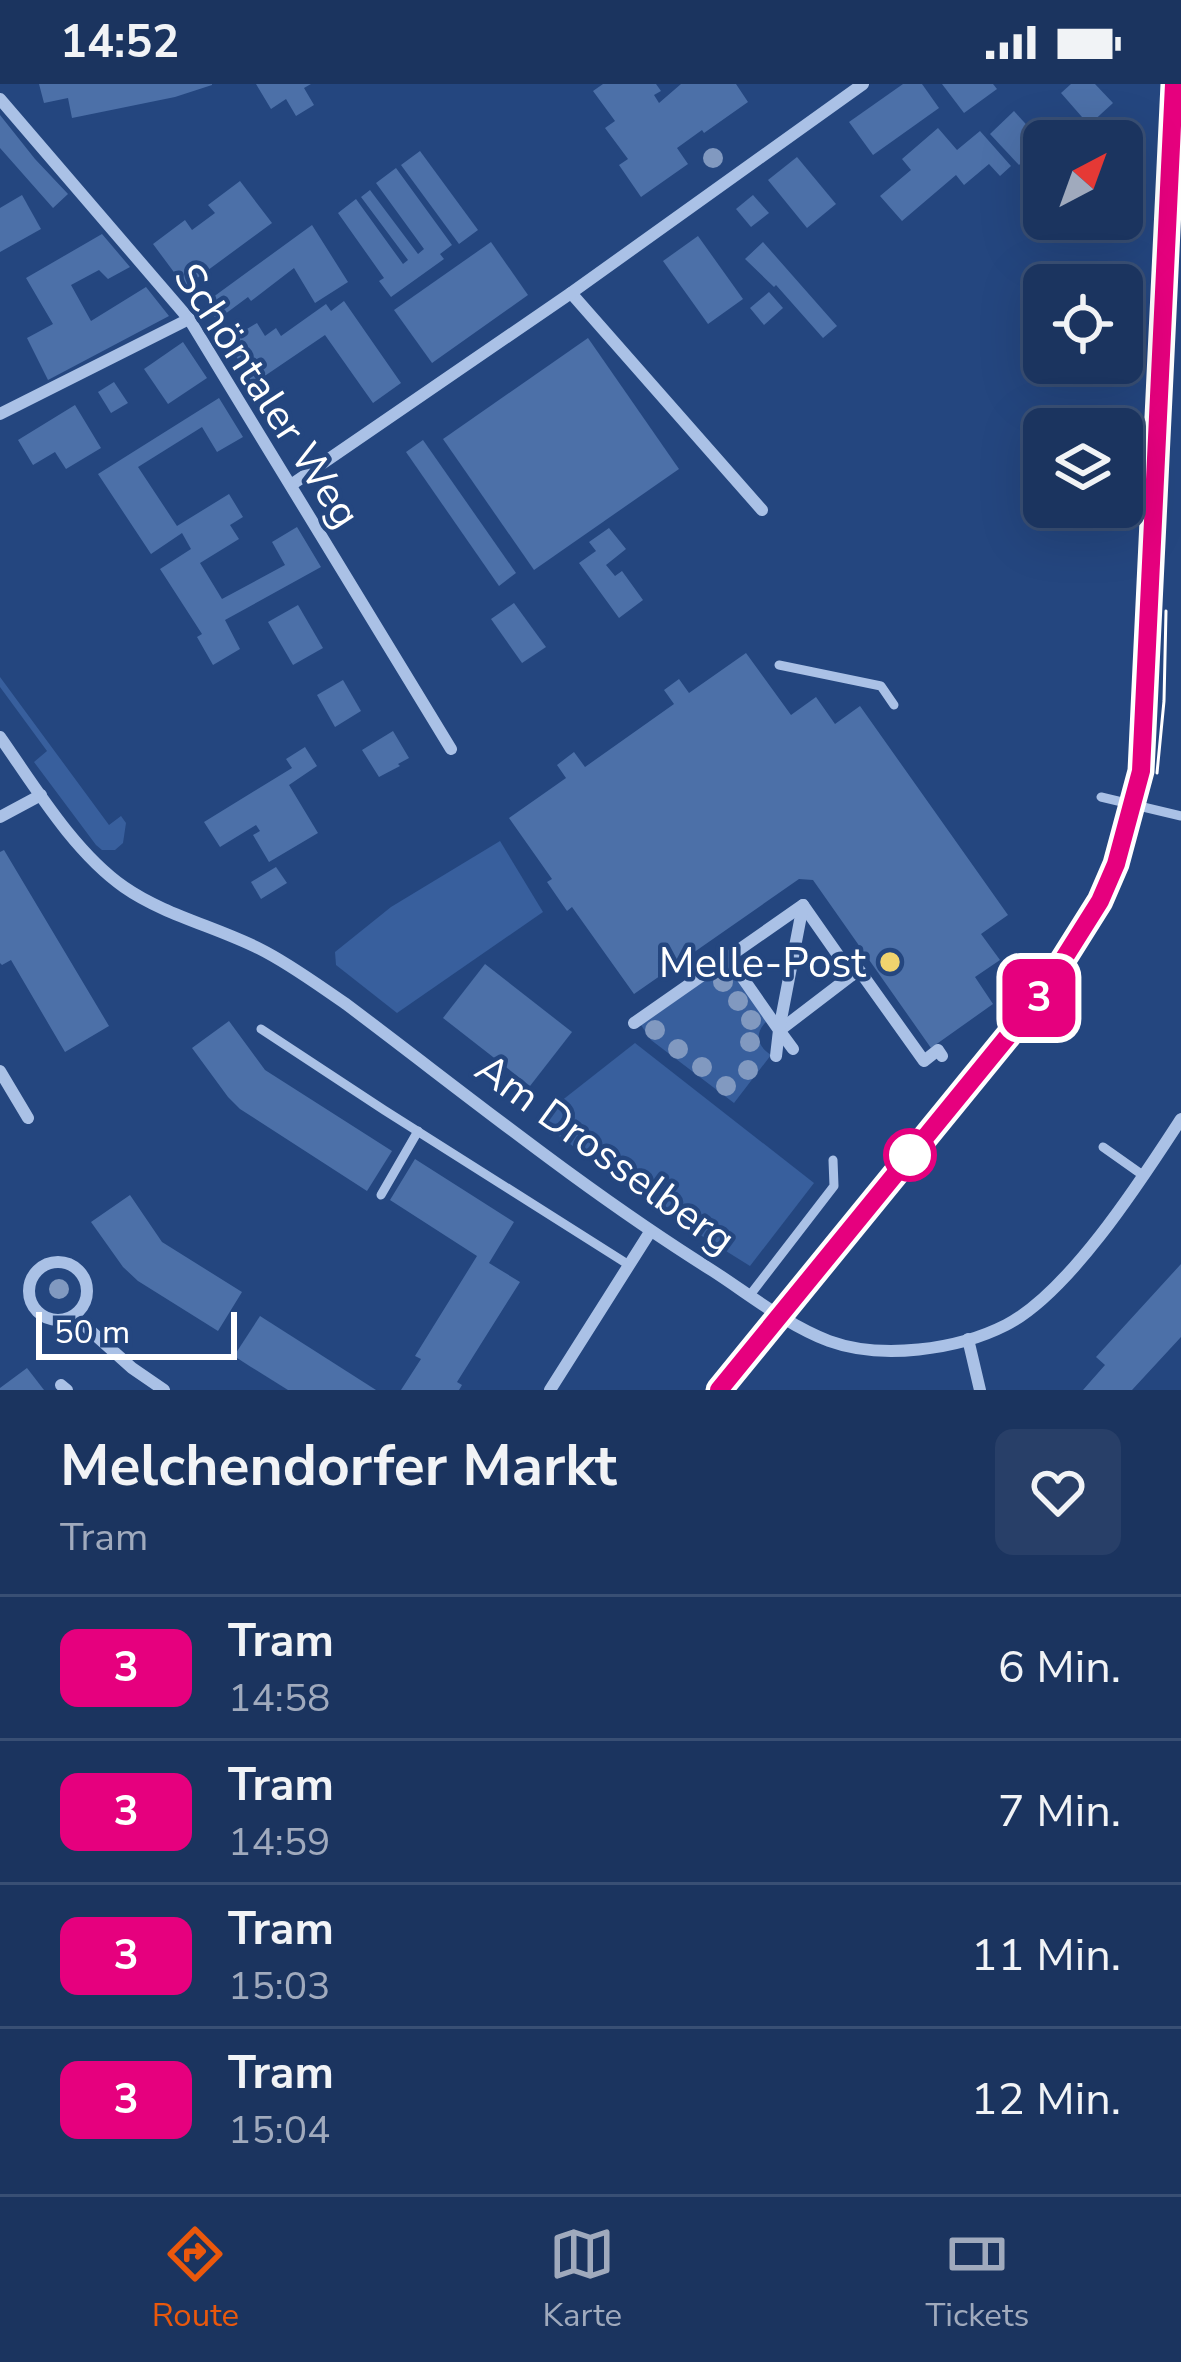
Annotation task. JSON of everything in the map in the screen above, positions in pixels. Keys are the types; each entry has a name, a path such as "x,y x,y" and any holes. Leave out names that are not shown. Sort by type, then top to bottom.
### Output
{"street":[{"path":"291,485 571,293 862,84"},
{"name":"Schöntaler Weg","path":"0,99 189,319 451,749"},
{"path":"571,293 762,510"},
{"path":"0,414 189,319"},
{"name":"Am Drosselberg","path":"0,737 86,853 125,888 298,971 650,1232 800,1328 831,1342 881,1352 910,1350 1005,1326 1030,1310 1099,1236 1181,1119"},
{"path":"0,817 41,795"},
{"path":"634,1023 803,905"},
{"path":"803,905 852,975"},
{"path":"776,1056 803,905"},
{"path":"728,957 793,1049"},
{"path":"779,1030 859,970 924,1061 938,1050 943,1056"},
{"path":"0,1071 28,1118"},
{"path":"550,1390 650,1232"},
{"path":"58,1261 82,1274 88,1292 74,1316 55,1320 32,1304 30,1284 40,1268 58,1261"},
{"path":"74,1316 164,1390"},
{"path":"968,1339 980,1390"}],"lane":[{"path":"779,665 881,686 894,705"},
{"path":"1101,797 1181,817"},
{"path":"261,1029 629,1265"},
{"path":"381,1196 418,1131"},
{"path":"1102,1148 1144,1176"},
{"path":"750,1295 834,1186 833,1160"}],"shaded area":[{"path":"0,677 109,825 121,816 126,823 123,843 115,850 96,845 34,762 47,751 0,687"},
{"path":"500,841 543,912 397,1013 336,965 335,952 391,907"},
{"path":"728,964 767,1021 759,1039 771,1055 734,1103 651,1040 641,1025"},
{"path":"635,1043 814,1183 750,1266 665,1213 537,1120"}],"building":[{"path":"39,84 212,85 72,118 68,98 44,103"},
{"path":"256,84 311,84 304,88 314,105 296,116 286,99 271,109"},
{"path":"603,84 656,84 661,91 654,95 659,103 681,84 736,84 748,102 677,148 688,164 641,197 619,165 628,159 605,128 615,121 593,91"},
{"path":"903,84 922,84 939,108 873,155 849,122"},
{"path":"942,84 993,84 997,89 964,113"},
{"path":"1071,84 1095,84 1113,103 1094,120 1085,120 1061,93"},
{"path":"1014,111 1023,121 1023,161 1019,165 990,134"},
{"path":"0,115 68,194 53,208 0,148"},
{"path":"938,128 957,150 980,131 1011,166 1000,176 989,164 964,185 956,175 902,221 880,196 911,170 902,159"},
{"path":"420,151 478,230 459,244 401,165"},
{"path":"797,157 836,204 807,228 768,180"},
{"path":"396,168 452,245 440,254 444,259 391,297 379,281 384,278 338,213 356,199 403,264 408,260 361,197 370,190 418,254 424,249 376,183"},
{"path":"240,181 272,223 185,287 153,244 185,220 192,230 215,213 208,205"},
{"path":"22,195 41,229 0,252 0,208"},
{"path":"753,195 769,213 751,227 736,209"},
{"path":"312,225 348,282 315,303 294,268 217,320 205,303"},
{"path":"102,234 130,267 108,279 99,270 71,285 91,321 146,287 169,316 48,380 27,338 53,324 26,278"},
{"path":"698,236 743,299 708,324 663,261"},
{"path":"491,242 528,295 432,363 394,310"},
{"path":"763,242 837,326 823,338 776,285 745,259"},
{"path":"769,292 783,308 764,325 750,308"},
{"path":"344,301 401,383 373,403 325,335 253,384 227,341 257,323 265,336 276,328 281,336 326,304 331,311"},
{"path":"588,338 679,469 534,570 443,439"},
{"path":"183,342 207,378 168,404 144,369"},
{"path":"114,382 128,403 111,413 98,392"},
{"path":"219,398 243,437 217,452 202,427 138,467 177,526 229,494 243,517 230,525 239,539 200,563 222,599 285,565 272,542 297,527 321,567 225,620 240,649 213,665 197,637 202,634 160,569 191,549 182,533 151,554 98,474"},
{"path":"75,405 101,448 66,469 55,452 33,465 18,440"},
{"path":"423,440 516,573 499,586 406,452"},
{"path":"609,528 626,549 606,565 615,576 622,571 643,600 619,618 579,563 596,551 589,542"},
{"path":"514,603 546,647 522,663 491,619"},
{"path":"298,605 323,648 293,665 268,622"},
{"path":"746,653 791,715 816,697 835,724 860,706 1008,915 981,934 1000,960 975,977 993,1004 931,1048 813,880 799,879 634,994 572,907 567,911 547,882 552,879 509,818 566,778 557,765 574,752 585,767 674,704 664,690 679,679 689,693"},
{"path":"343,680 361,711 335,727 317,695"},
{"path":"393,731 409,758 379,777 362,750"},
{"path":"305,747 317,766 289,785 318,833 269,862 253,835 260,831 256,825 220,847 204,822 292,768 286,759"},
{"path":"4,850 109,1026 65,1052 11,960 0,963 0,852"},
{"path":"276,867 287,883 261,899 251,882"},
{"path":"485,964 572,1032 530,1086 443,1018"},
{"path":"229,1021 265,1070 392,1151 367,1191 228,1097 192,1048"},
{"path":"415,1159 514,1222 489,1263 520,1282 457,1382 462,1385 459,1390 401,1390 421,1359 415,1356 477,1256 390,1200"},
{"path":"130,1195 162,1242 242,1292 218,1331 138,1281 91,1222"},
{"path":"1181,1264 1181,1337 1132,1390 1083,1390 1105,1365 1096,1357"},
{"path":"260,1316 376,1390 288,1390 251,1367 234,1356"},
{"path":"27,1368 44,1390 0,1390 0,1388"}],"tram line":[{"path":"719,1390 1039,998 1100,901 1116,864 1141,771 1174,84"},
{"name":"3","path":"719,1390 1039,998 1100,901 1116,864 1141,771 1174,84"},
{"path":"1157,773 1166,611"}],"place":[{"name":"Melle-Post","path":"890,962"}]}
